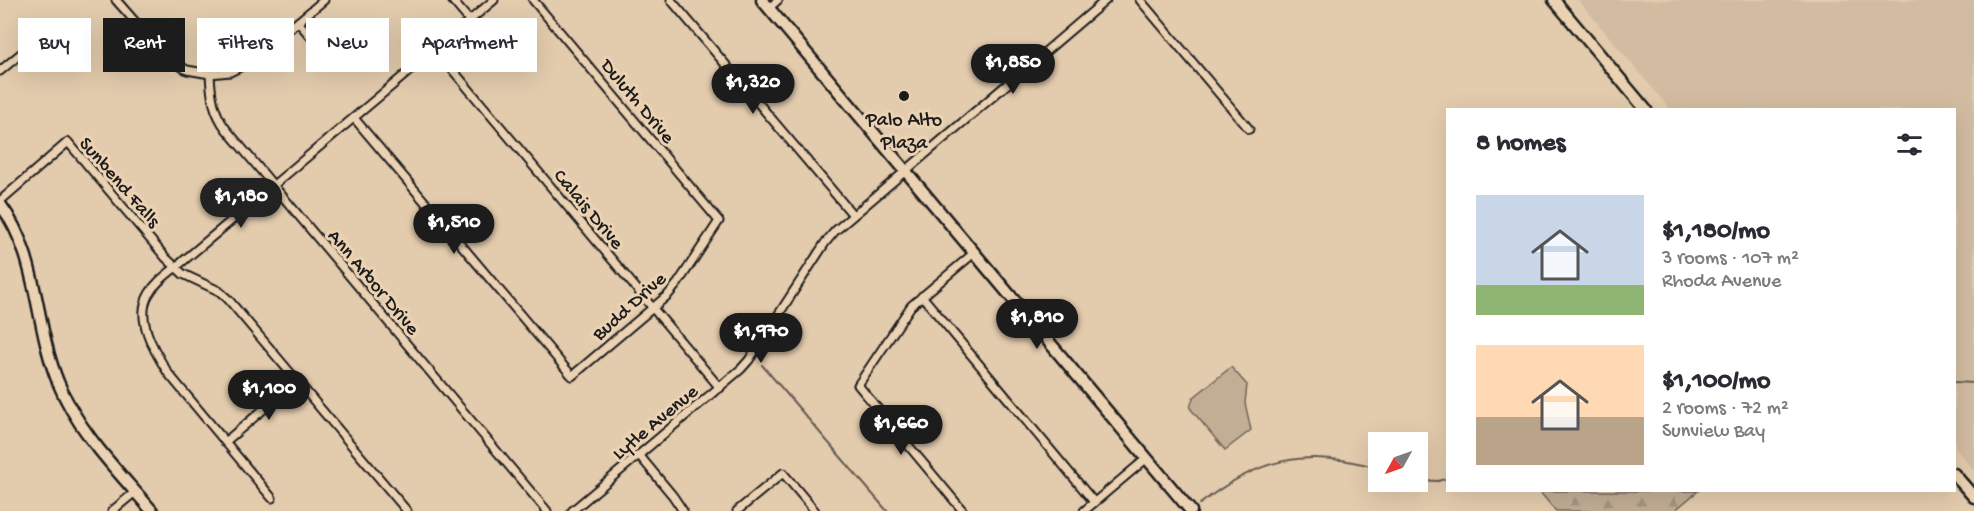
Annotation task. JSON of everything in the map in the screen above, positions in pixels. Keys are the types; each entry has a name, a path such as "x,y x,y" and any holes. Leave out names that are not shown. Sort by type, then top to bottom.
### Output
{"main road":[{"path":"1554,0 1644,108"},
{"path":"765,4 1191,511"},
{"path":"0,202 18,232 26,254 46,345 64,395 83,428 152,511"},
{"path":"1956,476 1974,497"}],"street":[{"path":"116,0 168,59 188,70 210,74 230,72 250,62 324,0"},
{"path":"452,0 467,18"},
{"path":"473,18 494,0"},
{"name":"Duluth Drive","path":"533,0 719,221"},
{"path":"671,0 853,215"},
{"path":"765,4 778,0"},
{"name":"Lytle Avenue","path":"573,511 720,388 749,360 829,238 904,171 1106,0"},
{"path":"1140,0 1250,129"},
{"path":"298,22 306,31"},
{"path":"0,71 18,56"},
{"path":"272,498 168,373 155,351 146,328 144,306 155,285 408,72"},
{"name":"Calais Drive","path":"454,72 720,388"},
{"name":"Ann Arbor Drive","path":"210,74 212,98 218,118 547,511"},
{"name":"Budd Drive","path":"354,117 572,376 653,308 678,283 719,221"},
{"name":"Sunbend Falls","path":"0,202 68,142 166,258 183,274 219,291 228,299 406,511"},
{"path":"963,511 858,385 903,316 922,296 974,253"},
{"path":"922,296 1094,502"},
{"path":"225,442 297,381"},
{"path":"639,455 683,511"},
{"path":"1084,511 1147,458"},
{"path":"737,511 783,473 815,511"},
{"path":"112,511 135,492"}],"shaded area":[{"path":"1578,0 1974,0 1974,471 1956,449 1956,108 1669,108"}],"green space":[{"path":"1231,367 1247,385 1245,403 1251,430 1225,450 1190,408 1193,398"},
{"path":"1540,492 1697,492 1674,511 1556,511"}],"waterway":[{"path":"762,365 887,511"},
{"path":"1956,382 1974,383"},
{"path":"1200,504 1242,476 1284,461 1328,458 1368,466"},
{"path":"1428,480 1446,479"}],"place":[{"name":"Palo Alto Plaza","path":"904,96"}]}
